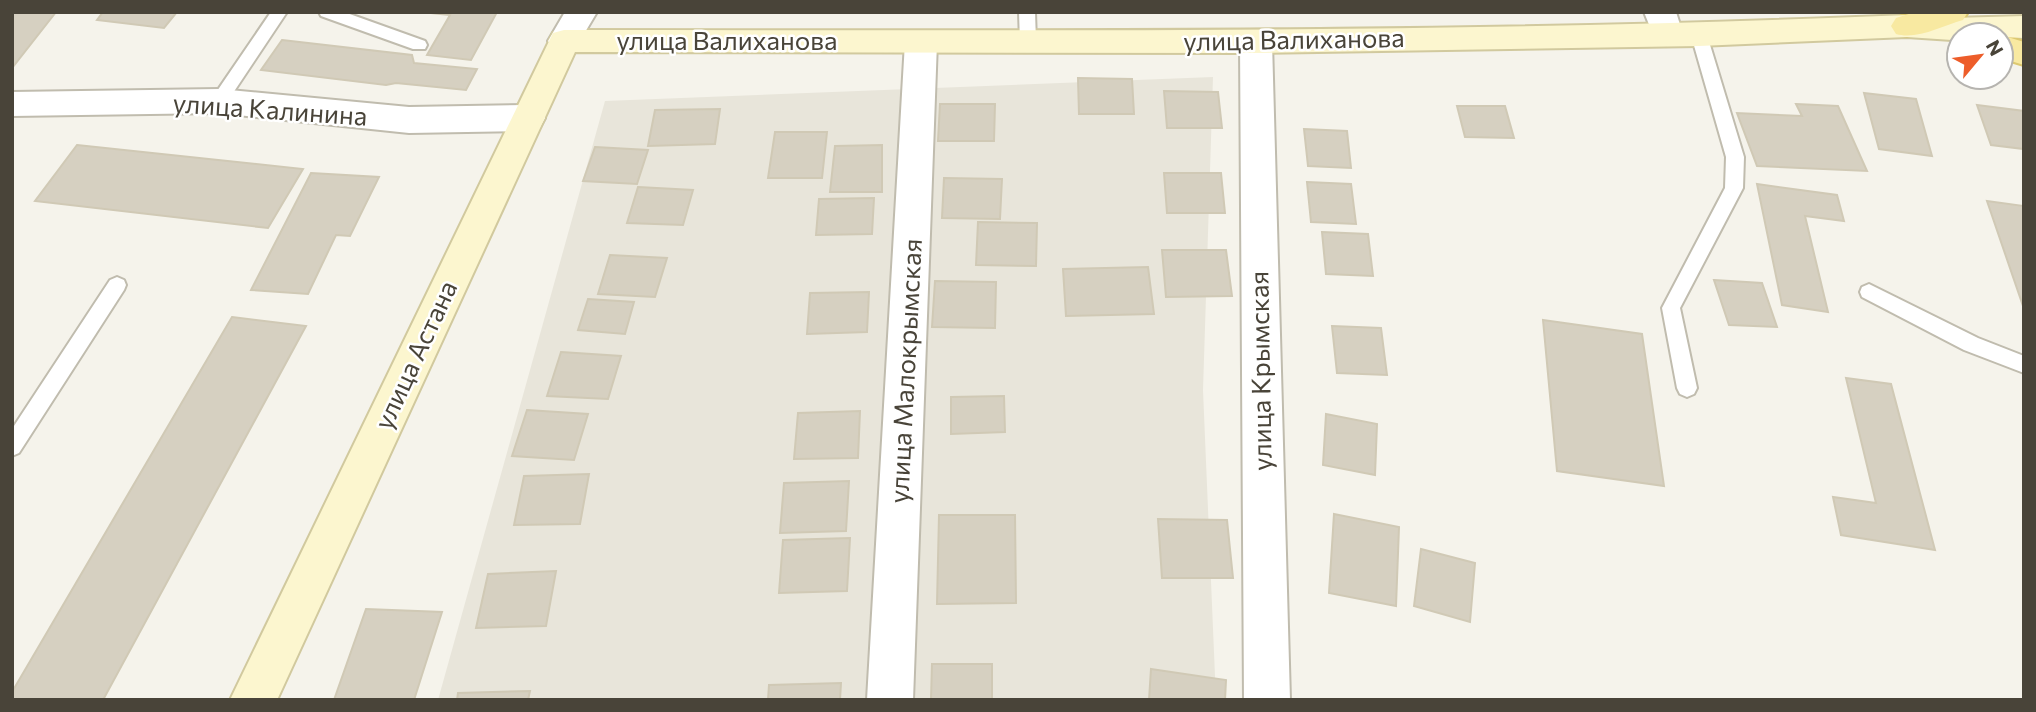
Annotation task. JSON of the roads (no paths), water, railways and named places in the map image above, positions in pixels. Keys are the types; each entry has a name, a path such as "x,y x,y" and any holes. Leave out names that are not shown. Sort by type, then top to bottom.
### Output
{"main road":[{"name":"улица Валиханова","path":"572,27 921,42 1028,27 1256,42 1664,23 1699,34 1945,25"},
{"name":"улица Астана","path":"253,700 572,27"}],"street":[{"name":"улица Малокрымская","path":"890,700 921,42"},
{"name":"улица Крымская","path":"1256,42 1267,700"},
{"name":"улица Калинина","path":"12,104 219,101 409,120 528,118"}],"lane":[{"path":"219,101 279,12"},
{"path":"327,12 419,45"},
{"path":"1687,388 1671,308 1734,188 1735,158 1699,34"},
{"path":"12,447 117,285"},
{"path":"1869,292 1971,344 2024,365"}]}
